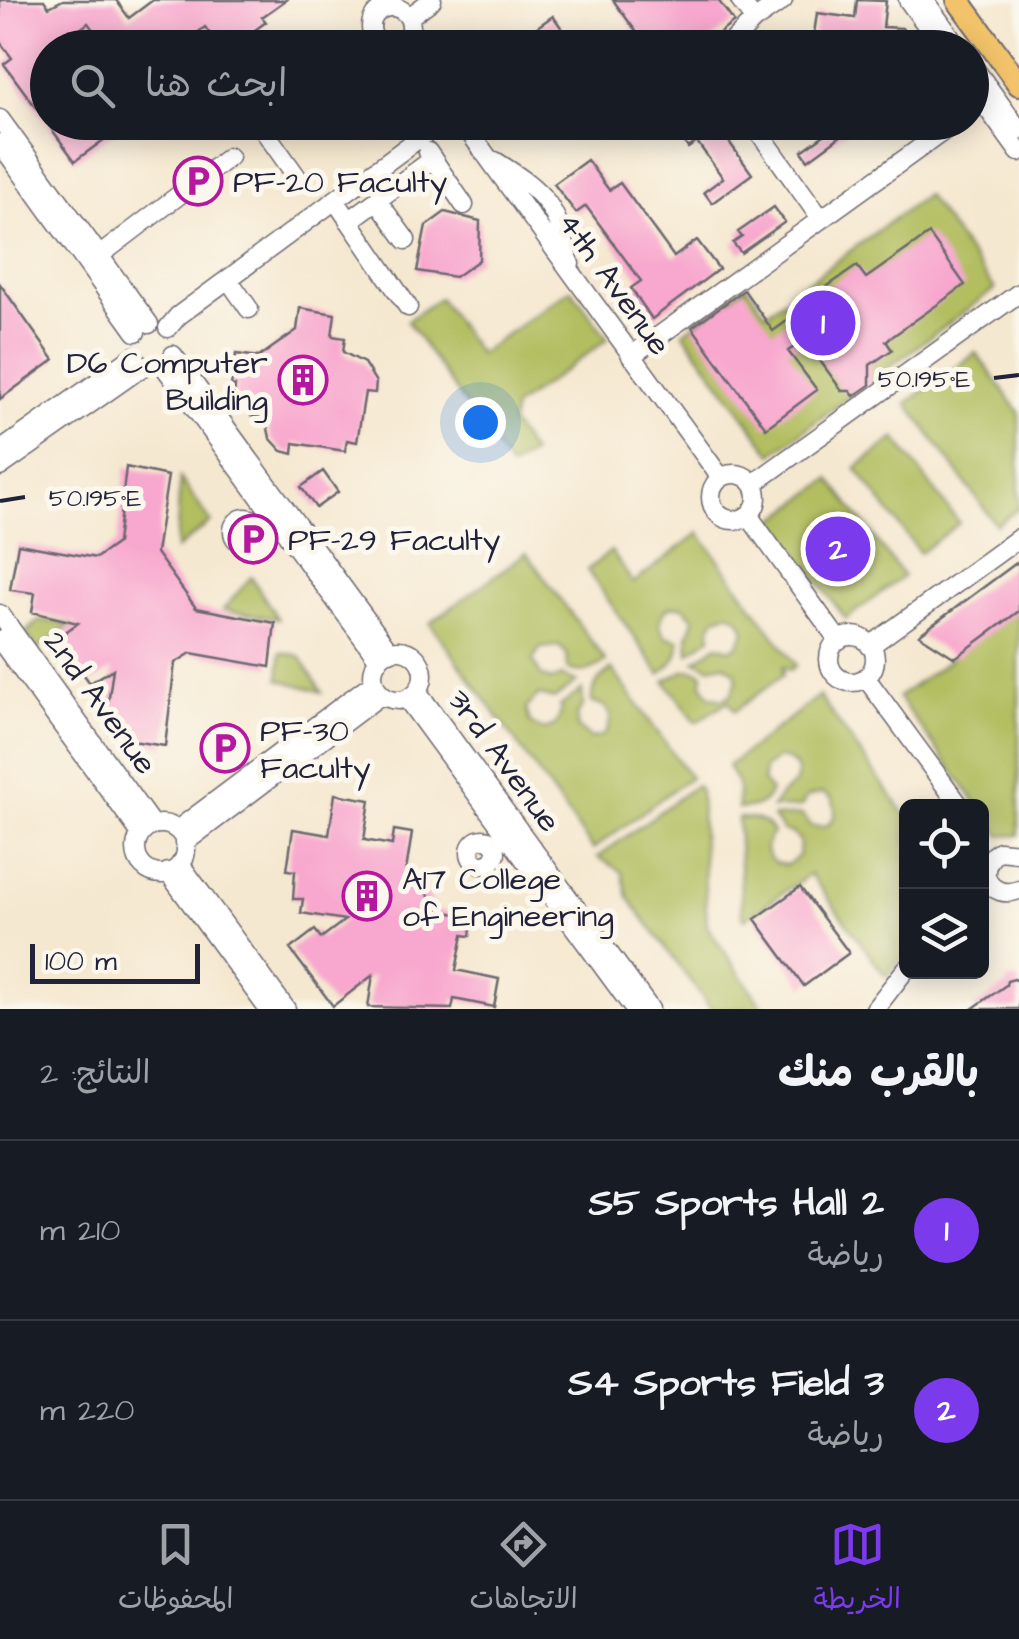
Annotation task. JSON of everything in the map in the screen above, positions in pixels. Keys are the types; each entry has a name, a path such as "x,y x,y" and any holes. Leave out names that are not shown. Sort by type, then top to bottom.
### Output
{"main road":[{"path":"958,0 980,30"},
{"path":"976,0 1019,60"},
{"path":"989,43 1019,84"}],"street":[{"path":"409,17 432,0"},
{"path":"740,0 754,20"},
{"path":"744,30 783,0"},
{"path":"908,0 930,30"},
{"path":"924,0 946,30"},
{"path":"371,30 376,5 396,7 409,17 411,30"},
{"path":"989,108 1019,130"},
{"path":"989,112 1019,152"},
{"path":"0,120 151,328"},
{"path":"273,140 297,177"},
{"path":"0,144 151,328 175,344 168,360 155,368 139,361 131,342 151,328 178,316 418,140"},
{"path":"420,140 464,205"},
{"name":"4th Avenue","path":"475,140 721,478"},
{"path":"765,140 821,219"},
{"path":"632,356 931,140"},
{"path":"99,256 229,158"},
{"path":"349,220 433,159"},
{"path":"335,200 408,307"},
{"path":"377,200 406,240"},
{"path":"228,279 249,308"},
{"path":"753,484 1019,293"},
{"path":"168,360 280,524 385,656"},
{"path":"168,360 385,656"},
{"path":"0,450 139,361"},
{"path":"0,468 139,361"},
{"path":"739,474 753,484 757,499 748,515 729,519 716,510 712,495 721,478 739,474"},
{"path":"261,498 257,523 280,524"},
{"path":"748,515 839,640"},
{"path":"870,646 1019,538"},
{"name":"2nd Avenue","path":"0,614 146,830"},
{"path":"857,637 870,646 875,661 866,678 854,682 836,676 829,658 839,640 857,637"},
{"name":"2nd Avenue","path":"0,640 146,830"},
{"path":"408,653 418,661 422,674 412,694 394,700 378,688 374,671 385,656 408,653"},
{"path":"866,678 955,799"},
{"path":"180,836 378,688"},
{"name":"3rd Avenue","path":"412,694 500,840 634,1009"},
{"name":"3rd Avenue","path":"412,694 650,1009"},
{"path":"165,824 180,836 185,853 174,868 150,871 140,863 136,851 146,830 165,824"},
{"path":"989,846 994,854"},
{"path":"986,889 985,870 994,854 1005,850 1019,854"},
{"path":"174,868 268,1009"},
{"path":"174,868 286,1009"},
{"path":"989,892 1019,890"},
{"path":"875,1009 899,978"}],"green space":[{"path":"926,195 995,289 772,454 683,332 746,286 766,313"},
{"path":"571,289 608,339 514,407 511,424 532,453 510,468 407,321 439,298 479,354"},
{"path":"976,353 1019,412 1019,508 996,525 907,403"},
{"path":"895,438 959,523 920,553 856,468"},
{"path":"180,478 211,522 176,549"},
{"path":"830,479 903,576 846,619 773,521"},
{"path":"699,533 796,665 790,670 783,667 783,675 735,711 728,701 696,722 665,681 692,670 703,674 702,684 710,696 722,699 731,695 737,681 735,672 724,664 710,667 695,661 717,645 731,649 738,645 745,630 739,618 728,613 716,617 710,628 711,637 689,653 688,637 694,619 683,606 669,607 662,614 660,626 665,636 679,640 679,646 674,660 660,674 587,570 611,551 633,583"},
{"path":"526,553 606,661 578,672 568,669 567,654 559,646 540,648 533,660 541,676 551,680 562,676 577,682 554,699 539,695 526,708 530,723 543,730 555,725 560,706 582,690 583,706 577,715 577,727 589,737 603,735 610,714 603,705 592,703 592,692 612,669 690,777 593,849 430,623"},
{"path":"251,577 278,619 223,610"},
{"path":"1019,610 1019,835 1001,836 989,820 989,799 974,799 898,697"},
{"path":"40,620 71,625 36,650 26,632"},
{"path":"281,652 300,656 322,692 279,679"},
{"path":"819,696 899,806 899,961 888,975 810,874 745,919 738,818 767,825 773,833 767,845 768,856 775,863 787,865 799,856 800,841 783,831 773,817 802,815 811,826 824,827 835,810 831,798 823,793 807,797 801,807 772,808 797,777 795,766 778,758 764,768 763,782 771,791 765,800 738,809 738,784 728,766"},
{"path":"696,785 700,791 707,926 764,1009 711,1009 628,897 622,872 598,857"}],"building":[{"path":"0,0 44,0 49,7 63,0 116,0 129,18 153,0 286,0 262,17 266,22 255,30 205,27 93,30 88,23 79,30 30,30 30,100 4,64 12,58 0,42"},
{"path":"613,0 718,0 734,22 724,30 635,30"},
{"path":"857,0 886,1 883,27 903,30 815,30 817,13 855,18"},
{"path":"553,16 563,30 533,30"},
{"path":"60,140 104,140 75,161"},
{"path":"682,140 728,140 752,174 712,203 704,192 723,178 697,142 688,148"},
{"path":"817,140 835,140 808,160 802,151"},
{"path":"587,160 609,190 620,183 674,257 697,240 719,269 652,319 631,288 641,281 586,206 576,213 554,184"},
{"path":"774,207 785,222 741,253 733,243 742,237 738,232"},
{"path":"445,212 480,221 479,260 455,277 417,271 426,226"},
{"path":"929,234 965,285 886,341 892,350 870,365 870,385 854,396 850,391 842,391 805,340 788,351 817,390 766,428 692,327 744,290 773,331 857,266 866,278"},
{"path":"0,284 54,360 0,399"},
{"name":"D6 Computer Building","path":"300,308 335,314 332,336 345,338 343,352 364,363 376,382 375,393 365,392 357,442 347,440 345,451 294,443 293,454 282,451 270,438 266,419 251,416 252,408 246,408 248,400 234,399 235,386 231,386 236,354 259,357 297,330"},
{"path":"126,467 168,476 156,553 196,608 275,623 270,667 191,653 175,663 165,746 119,739 121,716 107,711 113,669 90,683 57,638 78,623 32,612 35,593 10,590 18,544 96,558 117,543"},
{"path":"323,471 338,492 316,508 301,487"},
{"path":"1019,561 1019,611 955,658 919,635"},
{"name":"A17 College of Engineering","path":"335,794 370,800 364,840 392,845 394,830 412,833 405,877 427,891 435,910 473,917 470,936 463,935 456,970 499,979 494,1007 454,999 452,1009 368,1007 373,975 333,1006 290,949 315,930 321,938 345,920 301,913 303,899 293,899 295,871 287,870 293,829 329,835"},
{"path":"800,887 849,953 804,986 755,919"},
{"path":"1007,981 1019,981 1019,1009 972,1009"}],"place":[{"name":"PF-20 Faculty","path":"198,181"},
{"name":"S5 Sports Hall 2","path":"823,323"},
{"name":"D6 Computer Building","path":"303,380"},
{"name":"PF-29 Faculty","path":"253,539"},
{"name":"S4 Sports Field 3","path":"838,549"},
{"name":"PF-30 Faculty","path":"225,748"},
{"name":"A17 College of Engineering","path":"367,896"}]}
